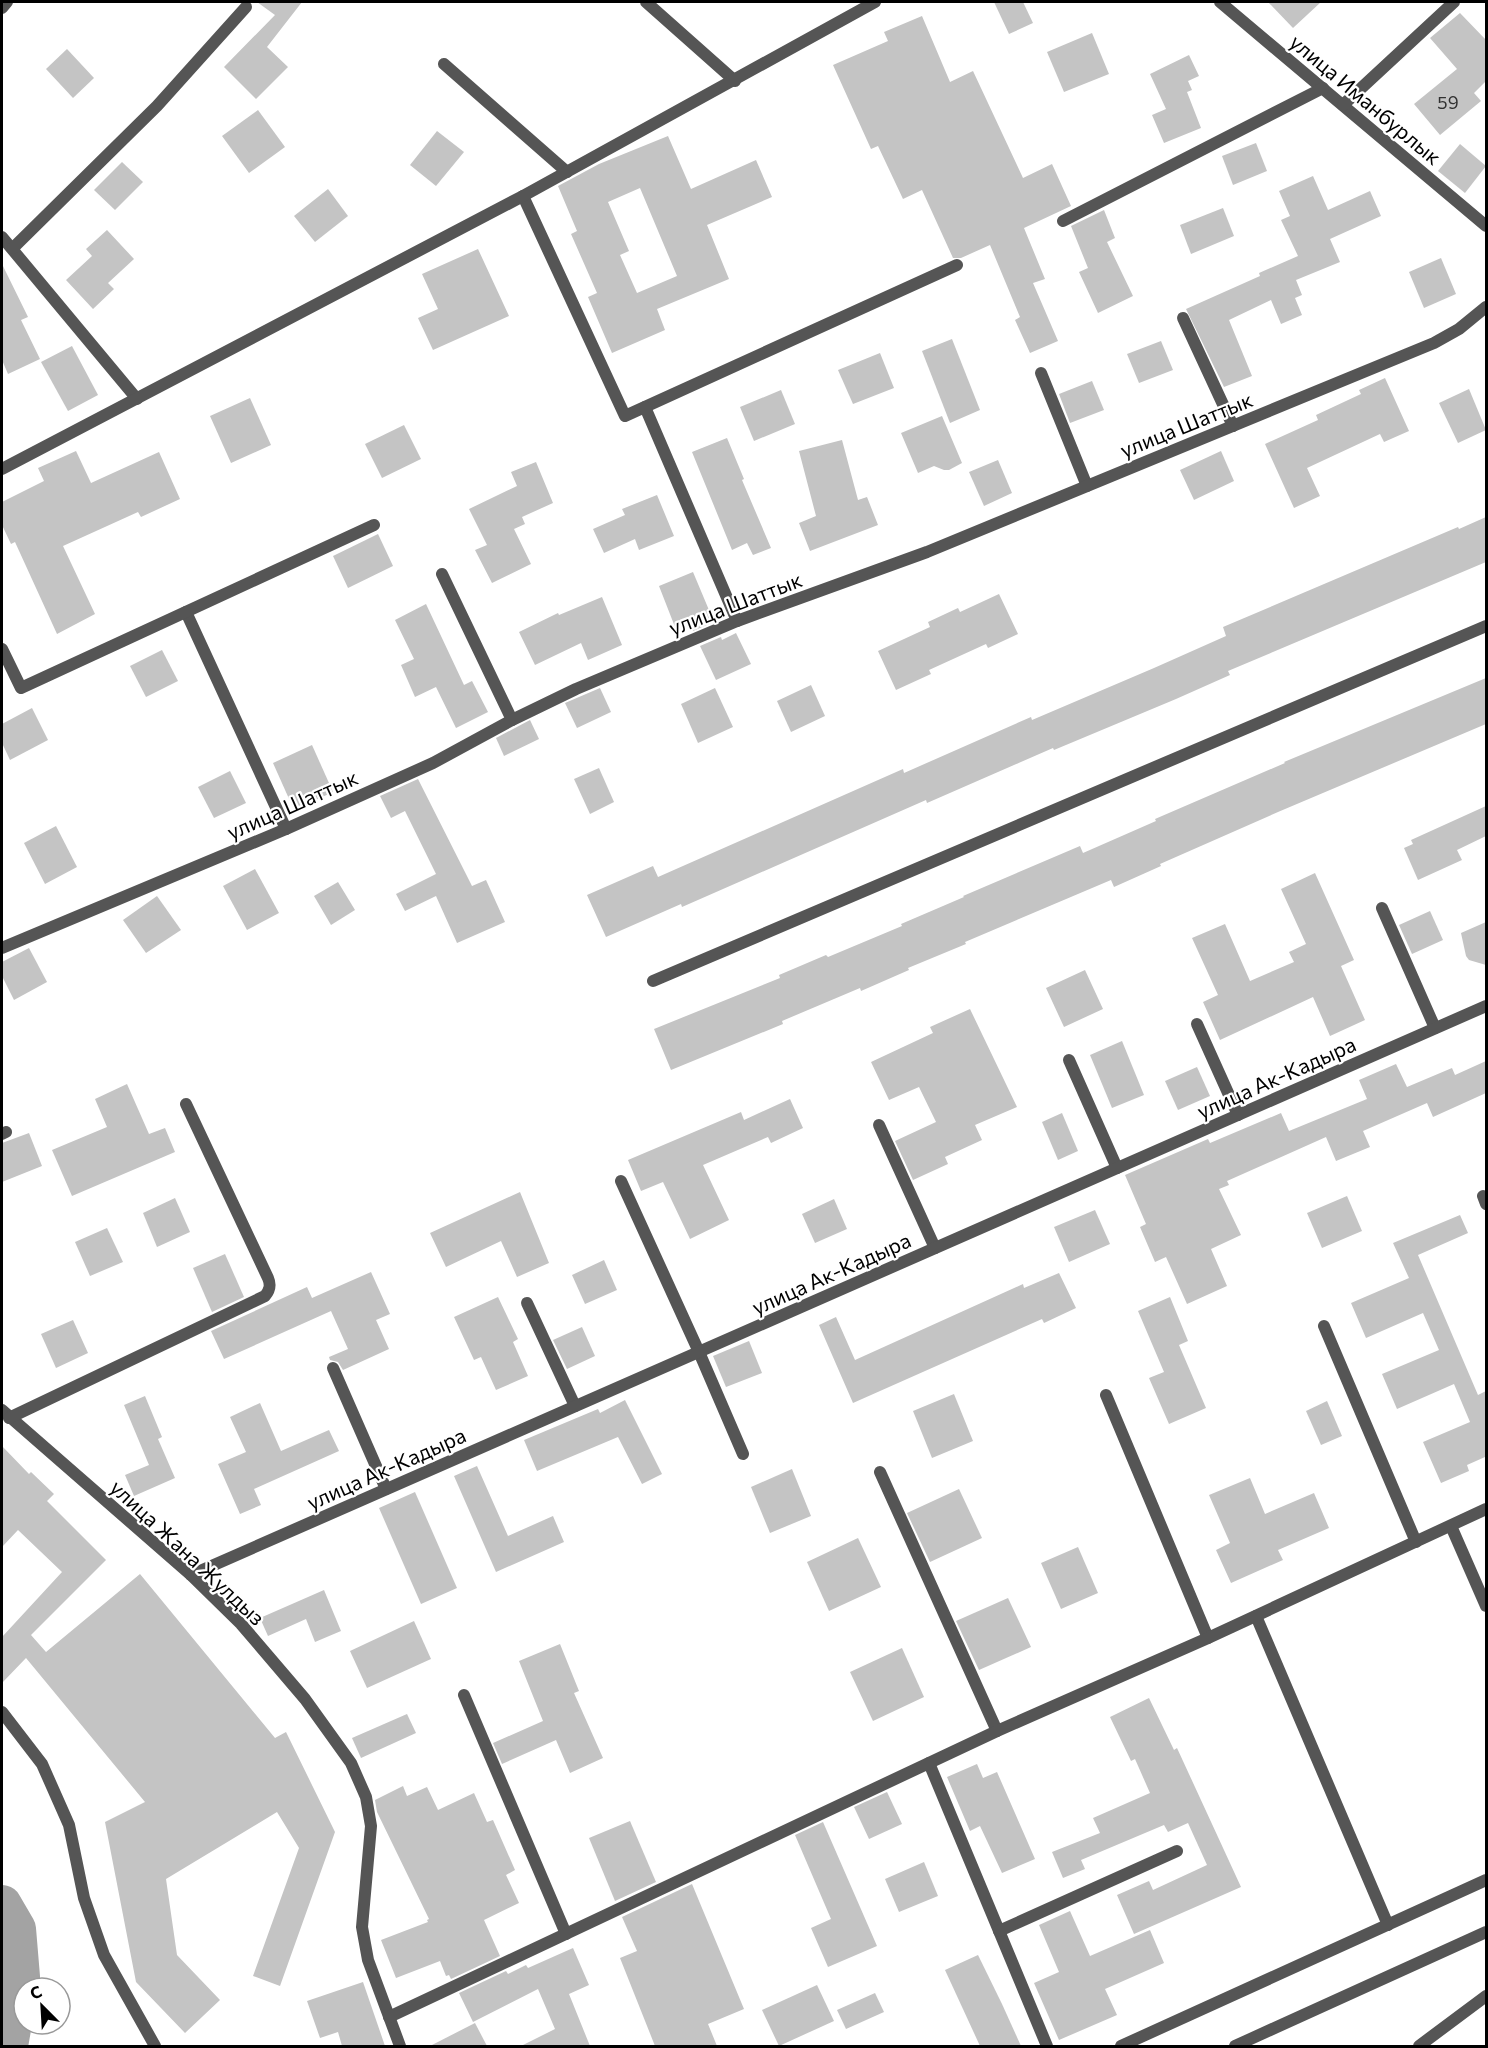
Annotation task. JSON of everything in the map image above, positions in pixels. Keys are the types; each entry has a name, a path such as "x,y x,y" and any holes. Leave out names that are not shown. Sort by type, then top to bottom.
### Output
{"street":[{"path":"2,8 7,2"},
{"path":"646,2 735,81"},
{"path":"2,469 523,196 735,81 874,2"},
{"name":"улица Иманбурлык","path":"1222,2 1486,226"},
{"path":"1343,105 1454,2"},
{"path":"12,248 157,106 246,7"},
{"path":"444,64 567,172"},
{"path":"1063,221 1323,88"},
{"path":"523,196 625,416 957,265"},
{"path":"2,237 136,399"},
{"name":"улица Шаттык","path":"2,948 286,829 433,763 512,720 576,689 737,621 927,552 1434,343 1459,329 1486,307"},
{"path":"1183,318 1233,426"},
{"path":"1041,373 1087,486"},
{"path":"645,407 737,621"},
{"path":"2,649 21,688 374,525"},
{"path":"442,574 512,720"},
{"path":"186,612 286,829"},
{"path":"653,981 1486,626"},
{"path":"1382,908 1435,1028"},
{"name":"улица Ак-Кадыра","path":"191,1575 1486,1006"},
{"path":"1197,1024 1238,1115"},
{"path":"1069,1060 1117,1168"},
{"path":"5,1414 268,1293 271,1284 186,1104"},
{"path":"879,1125 935,1248"},
{"path":"621,1181 743,1454"},
{"path":"527,1303 575,1406"},
{"path":"1324,1326 1416,1542"},
{"path":"333,1368 386,1489"},
{"path":"1106,1395 1208,1638"},
{"name":"улица Жана Жулдыз","path":"5,1414 191,1575 241,1624 305,1699 351,1763 366,1797 371,1826 362,1927 368,1960 400,2046"},
{"path":"880,1473 997,1731"},
{"path":"389,2017 929,1762 1208,1638 1486,1509"},
{"path":"1451,1526 1486,1606"},
{"path":"1256,1616 1388,1925"},
{"path":"464,1695 566,1934"},
{"path":"2,1712 42,1764 69,1825 84,1898 104,1955 155,2046"},
{"path":"929,1762 1047,2046"},
{"path":"999,1930 1177,1851"},
{"path":"1121,2046 1486,1881"},
{"path":"1235,2046 1486,1932"},
{"path":"1419,2046 1486,1996"}],"building":[{"path":"257,2 302,2 267,47 288,67 256,99 224,67 275,15"},
{"path":"994,2 1023,2 1033,23 1009,34"},
{"path":"1268,2 1321,2 1293,28"},
{"path":"1460,13 1486,40 1486,81 1474,93 1481,101 1440,135 1414,104 1457,69 1430,38"},
{"path":"922,16 950,82 973,71 1023,178 1052,164 1071,206 1024,228 1045,279 1033,283 1058,341 1030,353 1015,320 1020,317 990,245 961,258 953,258 922,190 903,199 878,146 871,149 833,65 888,41 884,32"},
{"path":"1092,33 1109,74 1064,92 1047,52"},
{"path":"67,49 94,78 73,98 46,69"},
{"path":"1189,55 1199,76 1188,81 1192,90 1187,92 1201,128 1164,143 1152,115 1166,109 1150,74"},
{"path":"258,110 285,147 249,173 222,136"},
{"path":"437,131 464,152 436,186 410,165"},
{"path":"668,136 691,189 756,160 772,197 707,225 729,279 657,309 665,330 612,353 588,297 597,293 571,234 577,231 558,186 599,164","holes":["640,188 677,276 637,293 620,255 629,251 608,202"]},
{"path":"1256,143 1267,171 1233,185 1222,156"},
{"path":"1460,144 1486,166 1465,193 1438,171"},
{"path":"122,162 143,182 115,210 94,190"},
{"path":"1313,176 1328,210 1370,191 1381,216 1330,239 1340,262 1296,280 1302,295 1295,298 1302,315 1281,324 1271,300 1229,320 1252,376 1224,387 1186,309 1260,276 1259,273 1298,256 1281,220 1290,216 1279,191"},
{"path":"328,189 348,216 315,242 294,216"},
{"path":"1223,208 1234,236 1191,254 1180,225"},
{"path":"1104,210 1115,238 1107,242 1133,296 1098,313 1079,272 1088,268 1071,226"},
{"path":"107,230 134,259 108,283 114,289 93,309 66,280 92,256 86,249"},
{"path":"478,249 509,316 433,350 418,318 438,309 422,274"},
{"path":"1441,258 1456,294 1424,308 1409,272"},
{"path":"2,264 28,317 21,320 40,359 8,374 2,360"},
{"path":"952,339 980,410 950,423 922,351"},
{"path":"1161,341 1173,370 1139,383 1127,354"},
{"path":"72,346 98,395 68,411 41,362"},
{"path":"880,353 894,388 853,404 838,370"},
{"path":"1385,378 1409,431 1384,442 1380,434 1307,468 1320,496 1294,508 1265,444 1318,420 1316,415 1361,394 1359,390"},
{"path":"1092,381 1104,410 1070,423 1059,394"},
{"path":"1469,389 1486,430 1458,443 1439,403"},
{"path":"781,390 795,424 754,441 740,407"},
{"path":"250,398 271,445 231,463 210,416"},
{"path":"942,416 962,463 949,470 934,466 918,473 901,433"},
{"path":"404,425 421,459 382,478 365,444"},
{"path":"727,438 771,548 753,555 747,543 732,550 692,452"},
{"path":"842,440 858,500 867,497 878,525 810,551 799,523 816,516 799,451"},
{"path":"76,451 91,483 159,452 180,499 141,517 138,512 63,546 95,614 57,634 15,542 11,544 2,525 2,502 44,481 38,468"},
{"path":"1221,451 1234,481 1194,500 1180,470"},
{"path":"998,460 1012,493 984,506 969,472"},
{"path":"536,462 553,503 522,517 525,524 514,529 531,564 492,583 475,550 487,545 469,509 517,486 511,472"},
{"path":"657,495 674,536 639,550 635,539 604,553 593,529 625,515 622,509"},
{"path":"1486,517 1486,562 1228,671 1230,675 1176,699 1054,750 1053,748 927,803 926,800 682,907 681,904 606,937 587,895 653,866 658,877 903,769 904,773 1031,717 1032,720 1226,636 1223,627"},
{"path":"378,534 393,566 348,588 333,556"},
{"path":"693,572 714,622 693,631 688,621 675,627 659,586"},
{"path":"999,594 1018,634 988,648 986,644 929,670 931,674 896,690 878,651 930,627 928,622 958,608 960,612"},
{"path":"602,597 622,645 588,660 581,643 535,665 519,632 558,613 559,615"},
{"path":"426,604 464,685 472,681 488,712 456,728 436,687 415,697 401,665 414,659 395,620"},
{"path":"736,633 751,664 716,680 700,646 721,637 722,640"},
{"path":"162,650 178,681 146,697 130,666"},
{"path":"1486,678 1486,724 1278,812 1114,887 1111,880 965,942 966,944 861,991 860,988 782,1021 783,1024 671,1070 654,1029 780,978 779,975 826,955 828,957 902,926 901,924 963,896 1080,846 1083,853 1284,762"},
{"path":"811,685 825,716 791,732 777,701"},
{"path":"600,688 611,712 577,728 565,703"},
{"path":"715,688 733,727 698,743 681,704"},
{"path":"32,708 48,740 10,760 2,743 2,724"},
{"path":"530,720 539,739 504,756 496,738"},
{"path":"312,745 333,792 294,810 273,763"},
{"path":"599,768 614,802 590,814 574,779"},
{"path":"230,771 246,803 214,818 198,787"},
{"path":"418,779 472,886 486,880 505,922 457,943 436,896 405,911 396,894 436,874 405,811 391,818 380,796"},
{"path":"1486,806 1486,836 1457,850 1462,860 1418,880 1404,848 1413,844 1411,840"},
{"path":"56,826 77,867 45,884 24,843"},
{"path":"255,869 279,913 247,930 223,886"},
{"path":"1315,873 1354,960 1341,966 1365,1020 1330,1036 1313,997 1220,1040 1203,1002 1218,995 1192,938 1225,924 1250,981 1294,962 1289,952 1306,944 1281,889"},
{"path":"338,882 355,910 331,925 314,896"},
{"path":"157,896 181,930 146,953 123,920"},
{"path":"1430,911 1443,940 1412,954 1399,925"},
{"path":"1486,922 1486,965 1469,960 1461,933"},
{"path":"29,948 47,982 14,1000 2,976 2,962"},
{"path":"1085,970 1103,1009 1064,1027 1046,988"},
{"path":"970,1009 1017,1107 975,1125 982,1140 945,1157 948,1164 913,1180 895,1141 936,1122 919,1087 889,1100 871,1062 933,1033 930,1027"},
{"path":"1122,1041 1144,1095 1112,1108 1090,1055"},
{"path":"1486,1061 1486,1093 1433,1117 1427,1103 1363,1131 1370,1147 1336,1161 1326,1137 1227,1181 1229,1185 1219,1189 1241,1235 1211,1249 1227,1286 1187,1304 1166,1257 1155,1262 1140,1227 1146,1224 1125,1175 1208,1139 1210,1143 1281,1113 1289,1131 1367,1099 1359,1080 1396,1064 1407,1087 1452,1068 1455,1075"},
{"path":"1197,1067 1210,1096 1178,1110 1165,1081"},
{"path":"127,1084 149,1134 165,1128 175,1152 72,1196 52,1150 107,1127 95,1099"},
{"path":"790,1099 803,1128 771,1143 768,1137 703,1165 729,1220 690,1239 663,1182 641,1191 628,1160 741,1112 744,1120"},
{"path":"1062,1113 1078,1151 1058,1160 1042,1122"},
{"path":"29,1133 42,1166 2,1182 2,1143"},
{"path":"520,1192 549,1263 517,1277 501,1241 446,1267 430,1233"},
{"path":"1347,1196 1362,1231 1322,1248 1307,1213"},
{"path":"175,1198 190,1232 157,1247 143,1213"},
{"path":"834,1199 847,1229 815,1243 802,1214"},
{"path":"1095,1210 1110,1244 1069,1262 1054,1227"},
{"path":"1460,1215 1468,1233 1418,1255 1478,1395 1486,1391 1486,1460 1485,1457 1467,1465 1469,1471 1441,1483 1423,1442 1470,1422 1454,1384 1397,1409 1382,1374 1439,1350 1423,1313 1366,1338 1351,1303 1409,1278 1393,1243"},
{"path":"107,1228 123,1262 90,1276 75,1242"},
{"path":"225,1254 244,1297 212,1312 193,1268"},
{"path":"604,1260 617,1290 585,1304 572,1275"},
{"path":"371,1272 390,1314 376,1320 389,1349 343,1370 338,1362 330,1360 329,1357 348,1349 331,1311 224,1359 211,1331 307,1287 312,1298"},
{"path":"1059,1273 1076,1308 1044,1323 1042,1319 853,1403 819,1325 836,1317 855,1360 1023,1284 1024,1288"},
{"path":"498,1297 518,1339 513,1342 528,1376 496,1390 481,1357 474,1360 454,1317"},
{"path":"1170,1297 1188,1341 1179,1345 1206,1408 1169,1424 1149,1378 1164,1372 1138,1311"},
{"path":"73,1320 88,1353 56,1368 41,1334"},
{"path":"582,1327 595,1356 567,1369 553,1340"},
{"path":"749,1341 762,1373 726,1387 713,1356"},
{"path":"954,1394 973,1441 932,1458 913,1411"},
{"path":"145,1396 162,1437 158,1439 175,1478 134,1496 125,1475 149,1465 124,1405"},
{"path":"625,1400 662,1474 642,1484 618,1437 537,1471 524,1440 598,1409 600,1413"},
{"path":"1327,1401 1342,1436 1321,1445 1306,1411"},
{"path":"260,1403 281,1451 329,1430 339,1451 254,1489 261,1505 240,1514 218,1464 246,1452 230,1417"},
{"path":"2,1446 29,1474 31,1472 54,1494 47,1501 106,1560 31,1635 46,1652 140,1574 275,1738 286,1732 335,1832 280,1986 253,1976 299,1848 277,1812 166,1879 177,1955 220,2000 185,2033 136,1982 105,1822 145,1802 26,1658 2,1683 2,1637 62,1572 18,1530 2,1547"},
{"path":"477,1466 508,1536 553,1516 564,1542 496,1572 454,1476"},
{"path":"792,1469 811,1516 770,1533 751,1487"},
{"path":"1250,1478 1265,1514 1314,1493 1329,1528 1278,1550 1283,1560 1231,1583 1216,1550 1230,1543 1209,1495"},
{"path":"959,1489 982,1538 930,1562 907,1513"},
{"path":"415,1492 457,1588 421,1604 379,1508"},
{"path":"858,1538 881,1587 829,1611 807,1562"},
{"path":"1078,1547 1098,1593 1061,1609 1041,1563"},
{"path":"324,1590 341,1631 315,1642 306,1619 268,1636 260,1618"},
{"path":"1008,1598 1031,1647 979,1670 956,1621"},
{"path":"414,1621 431,1659 367,1688 350,1651"},
{"path":"560,1644 579,1691 574,1693 603,1758 570,1773 556,1740 502,1764 493,1743 543,1721 519,1661"},
{"path":"902,1648 924,1697 873,1721 850,1672"},
{"path":"1149,1698 1174,1750 1177,1748 1241,1887 1134,1934 1117,1895 1149,1881 1153,1890 1207,1865 1188,1823 1168,1832 1164,1825 1081,1860 1085,1869 1063,1878 1052,1852 1100,1833 1093,1818 1150,1793 1135,1759 1131,1761 1110,1717"},
{"path":"407,1714 416,1733 361,1758 352,1738"},
{"path":"977,1764 983,1778 997,1772 1035,1859 1002,1873 980,1826 970,1831 947,1777"},
{"path":"403,1786 407,1796 427,1787 438,1810 474,1793 487,1822 493,1820 515,1870 506,1875 519,1903 484,1920 500,1956 451,1979 449,1975 446,1976 440,1961 396,1978 381,1940 428,1922 429,1919 377,1812 375,1800"},
{"path":"887,1792 902,1824 869,1839 854,1807"},
{"path":"630,1821 656,1882 615,1901 589,1838"},
{"path":"823,1822 877,1946 828,1967 811,1928 831,1919 795,1835"},
{"path":"924,1862 938,1896 899,1912 885,1879"},
{"path":"692,1884 744,2009 708,2024 717,2046 655,2046 620,1958 637,1951 622,1917"},
{"path":"1070,1911 1090,1956 1150,1930 1164,1963 1105,1989 1117,2015 1059,2040 1034,1983 1059,1972 1039,1925"},
{"path":"573,1948 589,1985 569,1994 590,2046 521,2046 555,2029 538,1989 473,2022 459,1993 506,1971 508,1974 526,1965 528,1968"},
{"path":"978,1955 1021,2046 980,2046 945,1970"},
{"path":"363,1982 385,2046 342,2046 338,2032 320,2038 307,2001"},
{"path":"817,1985 834,2021 779,2046 762,2010"},
{"path":"875,1993 884,2012 846,2029 837,2010"},
{"path":"475,2023 487,2046 430,2046"}],"waterway":[{"path":"2,1905 16,1929 20,1977 8,2046"}]}
